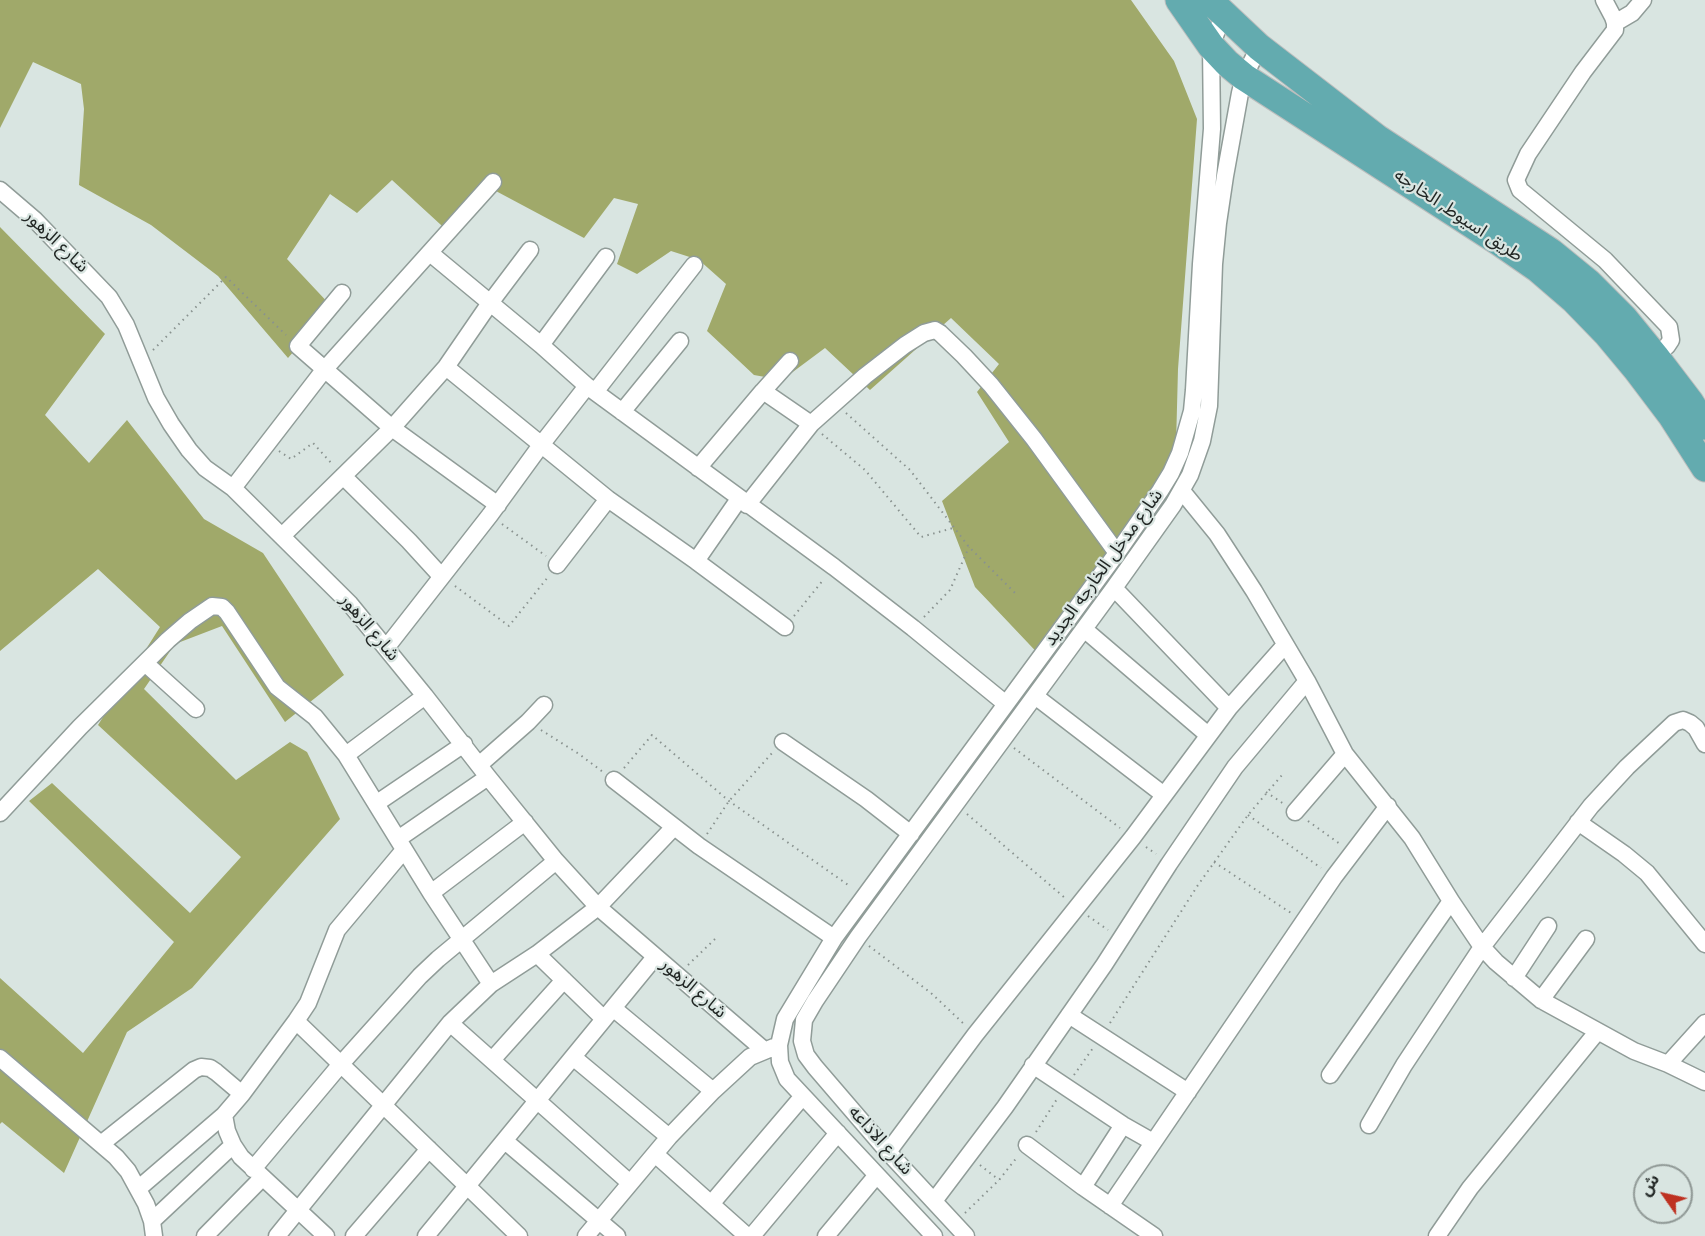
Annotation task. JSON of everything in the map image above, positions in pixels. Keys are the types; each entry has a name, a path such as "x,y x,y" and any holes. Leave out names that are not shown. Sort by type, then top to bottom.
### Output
{"highway":[{"name":"طريق اسيوط, الخارجه","path":"1179,0 1211,46 1244,77 1538,269 1599,325 1690,402 1705,426"},
{"name":"طريق اسيوط, الخارجه","path":"1217,9 1259,47 1377,138 1551,252 1589,283 1624,318 1671,415 1705,468"}],"street":[{"path":"1604,0 1609,6 1615,30 1583,72 1528,154 1516,180 1520,190 1605,260 1669,327 1671,340 1646,363"},
{"path":"1615,23 1632,13 1643,0"},
{"name":"شارع مدخل الخارجه الجديد","path":"771,1047 801,991 834,938 1117,552 1171,473 1180,453 1192,411 1194,390 1213,112 1211,46 1218,28 1217,9"},
{"name":"شارع مدخل الخارجه الجديد","path":"802,1041 804,1020 858,937 1114,588 1182,491 1197,459 1209,406 1214,264 1225,176 1244,77 1259,47"},
{"path":"1208,174 1225,176"},
{"path":"232,489 324,370 493,182"},
{"name":"شارع الزهور","path":"0,190 35,220 109,297 126,325 156,398 189,450 205,468 232,489 282,536 350,604 556,861 598,907 655,957 771,1047"},
{"path":"282,536 392,428 446,367 530,250"},
{"path":"430,253 591,389 834,567 1006,704"},
{"path":"541,345 606,257"},
{"path":"386,648 494,510 541,445 694,266"},
{"path":"342,293 298,346 392,428 494,510"},
{"path":"696,561 743,502 811,424 865,376 905,345 931,330 940,333 991,385 1041,448 1117,552"},
{"path":"622,412 680,341"},
{"path":"698,468 790,361"},
{"path":"446,367 608,499 785,627"},
{"path":"763,391 811,424"},
{"path":"343,476 441,576"},
{"path":"1182,491 1217,534 1254,591 1307,681 1345,754 1412,838 1482,947 1541,1000 1634,1051 1705,1082"},
{"path":"557,565 608,499"},
{"path":"1114,588 1229,708"},
{"path":"0,813 80,727 168,640 212,606 222,607 277,687 315,717 346,755 431,893 491,984"},
{"path":"1084,629 1208,735"},
{"path":"888,1152 975,1035 1133,837 1229,708 1285,645"},
{"path":"144,663 196,709"},
{"path":"934,1201 969,1156 1069,1015 1235,767 1307,681"},
{"path":"346,755 425,696"},
{"path":"1035,696 1164,795"},
{"path":"139,1188 224,1115 242,1094 308,1003 338,930 401,845 483,771 544,705"},
{"path":"1370,1125 1404,1065 1482,947 1578,822 1627,767 1674,723 1683,720 1690,723 1696,728 1705,744"},
{"path":"783,742 866,799 910,834"},
{"path":"377,803 464,744"},
{"path":"1295,812 1345,754"},
{"path":"614,780 699,846 834,938"},
{"path":"1110,1206 1303,921 1388,806"},
{"path":"431,893 525,822"},
{"path":"1578,822 1647,873 1705,944"},
{"path":"277,1236 450,1023 491,984 537,954 598,907 674,827"},
{"path":"205,1236 258,1173 341,1064 420,976 556,861"},
{"path":"1330,1075 1451,901"},
{"path":"1514,978 1548,926"},
{"path":"1541,1000 1586,939"},
{"path":"537,954 564,980 712,1091"},
{"path":"426,1236 655,957"},
{"path":"492,1060 564,980"},
{"path":"1069,1015 1188,1092"},
{"path":"296,1022 467,1186 512,1234"},
{"path":"450,1023 630,1183"},
{"path":"1668,1064 1705,1023"},
{"path":"1441,1234 1470,1188 1598,1032"},
{"path":"586,1236 669,1137 712,1091 750,1057 771,1047 802,1041"},
{"name":"شارع الاذاعه","path":"802,1041 806,1055 815,1067 888,1152 960,1230"},
{"name":"شارع الاذاعه","path":"771,1047 787,1079 934,1236"},
{"path":"573,1057 669,1137"},
{"path":"0,1058 116,1157 129,1171 139,1188 153,1228 233,1146"},
{"path":"1033,1065 1123,1125 1153,1142"},
{"path":"101,1144 194,1070 201,1067 210,1068 242,1094"},
{"path":"711,1204 802,1095"},
{"path":"224,1115 233,1146 241,1157 326,1236"},
{"path":"1083,1187 1123,1125"},
{"path":"752,1236 838,1133"},
{"path":"505,1141 617,1236"},
{"path":"1027,1145 1154,1236"},
{"path":"354,1236 429,1149"},
{"path":"655,1154 747,1236"},
{"path":"826,1236 876,1176"}],"path":[{"path":"140,362 226,277 298,346"},
{"path":"834,403 910,470 969,547 1016,594"},
{"path":"811,424 865,470 921,537 953,528"},
{"path":"267,443 291,459 313,443 343,476"},
{"path":"441,576 508,626 557,565 494,510"},
{"path":"913,628 950,590 969,547"},
{"path":"785,627 834,567"},
{"path":"528,722 579,754 614,780 652,735 729,801 865,897"},
{"path":"1002,740 1169,864"},
{"path":"699,846 729,801 783,742"},
{"path":"960,1230 1027,1145 1102,1036 1214,862 1248,814 1282,775"},
{"path":"1266,792 1352,852"},
{"path":"955,804 1077,908 1120,939"},
{"path":"1248,814 1334,877"},
{"path":"1214,862 1303,921"},
{"path":"858,937 931,993 975,1035"},
{"path":"678,976 717,938"},
{"path":"969,1156 999,1180"}],"green space":[{"path":"0,0 1131,0 1174,61 1197,119 1178,369 1176,445 1163,493 1046,662 975,587 942,501 1009,442 977,392 999,364 951,318 870,390 825,348 782,380 754,375 707,331 726,284 699,260 671,251 637,274 617,264 638,204 614,198 584,238 494,190 453,236 392,180 357,213 330,194 287,259 332,307 288,358 218,276 151,225 79,185 84,109 81,84 33,62 0,128"},
{"path":"0,227 105,334 45,415 89,463 127,420 204,519 263,553 344,675 285,722 222,626 175,644 144,689 236,780 290,742 307,752 340,819 192,988 127,1032 64,1173 2,1122 0,1124 0,978 83,1053 174,942 29,801 52,783 190,913 241,857 98,725 160,627 98,569 0,651"}]}
